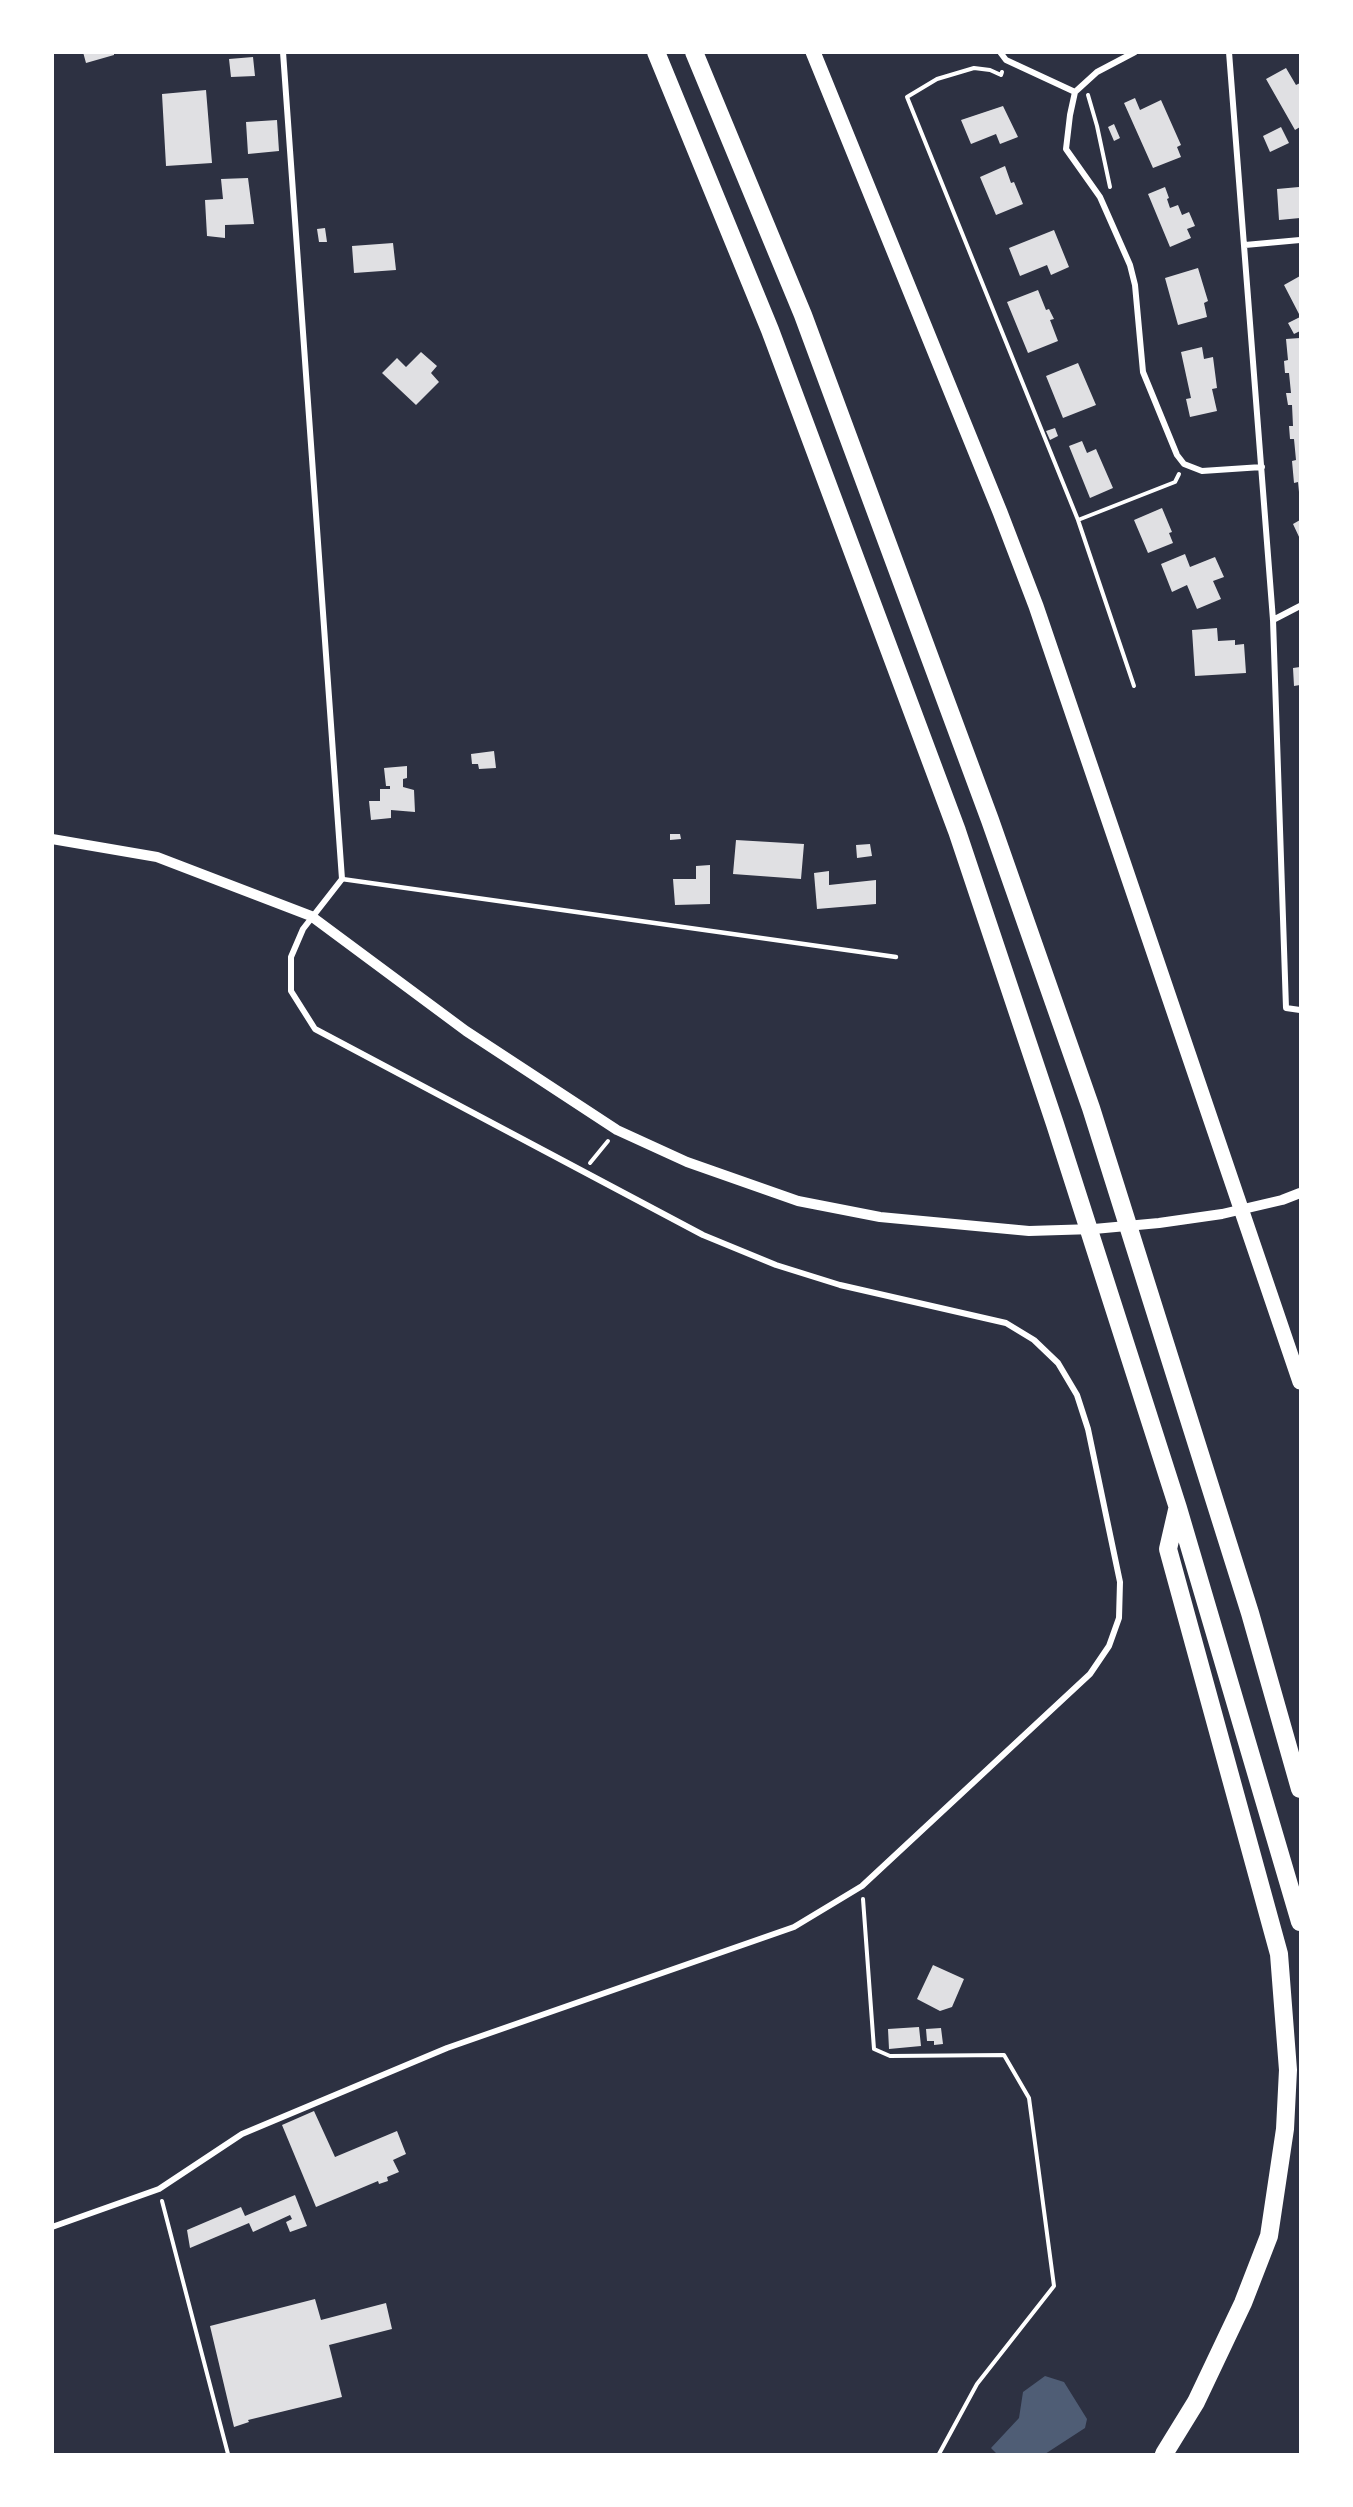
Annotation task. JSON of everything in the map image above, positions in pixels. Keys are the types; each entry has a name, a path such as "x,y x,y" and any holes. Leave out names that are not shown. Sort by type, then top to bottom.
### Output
{"highway":[{"path":"656,52 770,330 957,831 1055,1124 1178,1508 1300,1922"},
{"path":"694,52 802,315 990,820 1083,1086 1250,1613 1300,1789"},
{"path":"1164,2454 1196,2402 1243,2303 1269,2236 1285,2129 1288,2070 1279,1954 1168,1549 1178,1508"}],"main road":[{"path":"813,52 996,501 1036,606 1300,1382"}],"street":[{"path":"52,2227 159,2189 242,2134 447,2048 794,1927 862,1886 1090,1674 1109,1646 1119,1618 1120,1582 1088,1429 1077,1395 1058,1362 1034,1340 1006,1323 840,1285 776,1265 703,1235 315,1029 291,991 291,957 310,916 342,879 283,52"},
{"path":"1000,52 1006,60 1076,92"},
{"path":"1135,52 1096,72 1076,92 1066,149 1100,197 1130,265 1135,285 1143,372 1177,455 1184,464 1202,471 1262,467"},
{"path":"1229,52 1273,620 1286,1008 1300,1010"},
{"path":"1245,245 1300,240"},
{"path":"1273,620 1300,606"},
{"path":"52,839 157,857 310,916 466,1031 617,1130 687,1162 798,1201 880,1217 1029,1231 1094,1229 1222,1214 1282,1200 1300,1192"}],"lane":[{"path":"342,879 896,957"}],"path":[{"path":"1006,60 1001,75 990,70 974,68 937,79 908,97 1078,520 1134,686"},
{"path":"1085,83 1097,126 1110,192"},
{"path":"1078,520 1175,482 1184,464"},
{"path":"584,1171 617,1130"},
{"path":"862,1886 874,2049 890,2056 1004,2055 1029,2098 1054,2286 977,2384 939,2454"},
{"path":"159,2189 228,2454"}],"water":[{"path":"1045,2376 1064,2382 1087,2419 1085,2428 1045,2454 997,2454 991,2448 1019,2418 1023,2392"}],"building":[{"path":"83,52 114,52 114,55 86,63"},
{"path":"253,57 255,76 231,77 229,59"},
{"path":"1286,68 1296,85 1300,83 1300,127 1295,130 1266,79"},
{"path":"206,90 212,163 166,166 162,94"},
{"path":"1135,98 1140,110 1161,100 1181,145 1177,147 1181,157 1153,168 1124,103"},
{"path":"1003,106 1018,137 1000,144 996,134 971,144 961,120"},
{"path":"277,120 279,151 248,154 246,122"},
{"path":"1114,124 1120,138 1114,141 1108,127"},
{"path":"1281,127 1289,143 1270,152 1263,136"},
{"path":"1005,166 1011,183 1014,182 1023,204 996,215 980,177"},
{"path":"248,178 254,224 225,225 225,238 207,236 205,200 223,199 221,179"},
{"path":"1165,187 1170,208 1178,205 1182,215 1189,212 1195,226 1187,229 1191,238 1170,247 1148,194"},
{"path":"1299,187 1300,218 1279,220 1277,189"},
{"path":"325,228 327,242 319,242 317,229"},
{"path":"1054,230 1069,267 1051,275 1047,265 1020,276 1009,248"},
{"path":"393,243 396,270 354,273 352,246"},
{"path":"1198,268 1208,301 1204,303 1207,317 1178,325 1165,278"},
{"path":"1300,276 1300,313 1299,314 1284,285"},
{"path":"1038,290 1046,310 1049,309 1054,319 1050,320 1058,341 1028,353 1007,302"},
{"path":"1300,317 1300,331 1294,334 1288,323"},
{"path":"1300,338 1299,492 1298,482 1294,483 1292,461 1296,460 1294,439 1290,439 1289,426 1293,426 1292,405 1288,405 1286,393 1291,393 1289,373 1285,373 1284,361 1288,360 1286,339"},
{"path":"1202,347 1204,359 1213,357 1217,388 1212,389 1217,411 1190,417 1186,399 1191,398 1181,352"},
{"path":"421,352 437,366 431,373 439,382 416,405 382,373 397,358 406,367"},
{"path":"1078,363 1096,405 1063,418 1046,376"},
{"path":"1055,428 1058,436 1050,440 1046,431"},
{"path":"1082,441 1087,453 1096,449 1113,488 1090,498 1069,446"},
{"path":"1162,508 1172,532 1169,533 1173,543 1148,553 1134,520"},
{"path":"1300,520 1300,539 1293,524"},
{"path":"1185,554 1190,567 1215,557 1224,577 1213,581 1221,599 1197,609 1187,585 1172,592 1161,564"},
{"path":"1217,628 1218,641 1235,640 1235,645 1244,644 1246,673 1195,676 1192,630"},
{"path":"1300,667 1300,685 1294,686 1293,668"},
{"path":"494,751 496,768 479,769 478,764 472,764 471,754"},
{"path":"407,766 407,778 403,779 403,787 414,790 415,812 391,810 391,818 371,820 369,801 380,801 380,789 390,789 390,786 386,786 384,768"},
{"path":"670,834 680,834 681,839 670,840"},
{"path":"736,840 804,844 801,879 733,874"},
{"path":"870,844 872,856 857,858 856,845"},
{"path":"710,865 710,904 675,905 673,879 696,879 696,866"},
{"path":"829,871 829,885 876,880 876,904 817,909 814,873"},
{"path":"933,1965 964,1979 952,2007 940,2011 917,1999"},
{"path":"919,2027 921,2046 889,2049 888,2029"},
{"path":"941,2028 943,2044 934,2045 934,2041 927,2041 926,2029"},
{"path":"314,2111 335,2157 397,2131 406,2154 393,2160 399,2172 387,2177 388,2181 379,2184 378,2181 316,2207 282,2125"},
{"path":"295,2195 307,2226 290,2232 286,2222 292,2219 290,2215 253,2232 249,2223 190,2248 187,2230 241,2207 245,2216"},
{"path":"315,2299 321,2320 386,2303 392,2329 329,2345 342,2397 248,2420 249,2422 234,2427 210,2326"}]}
